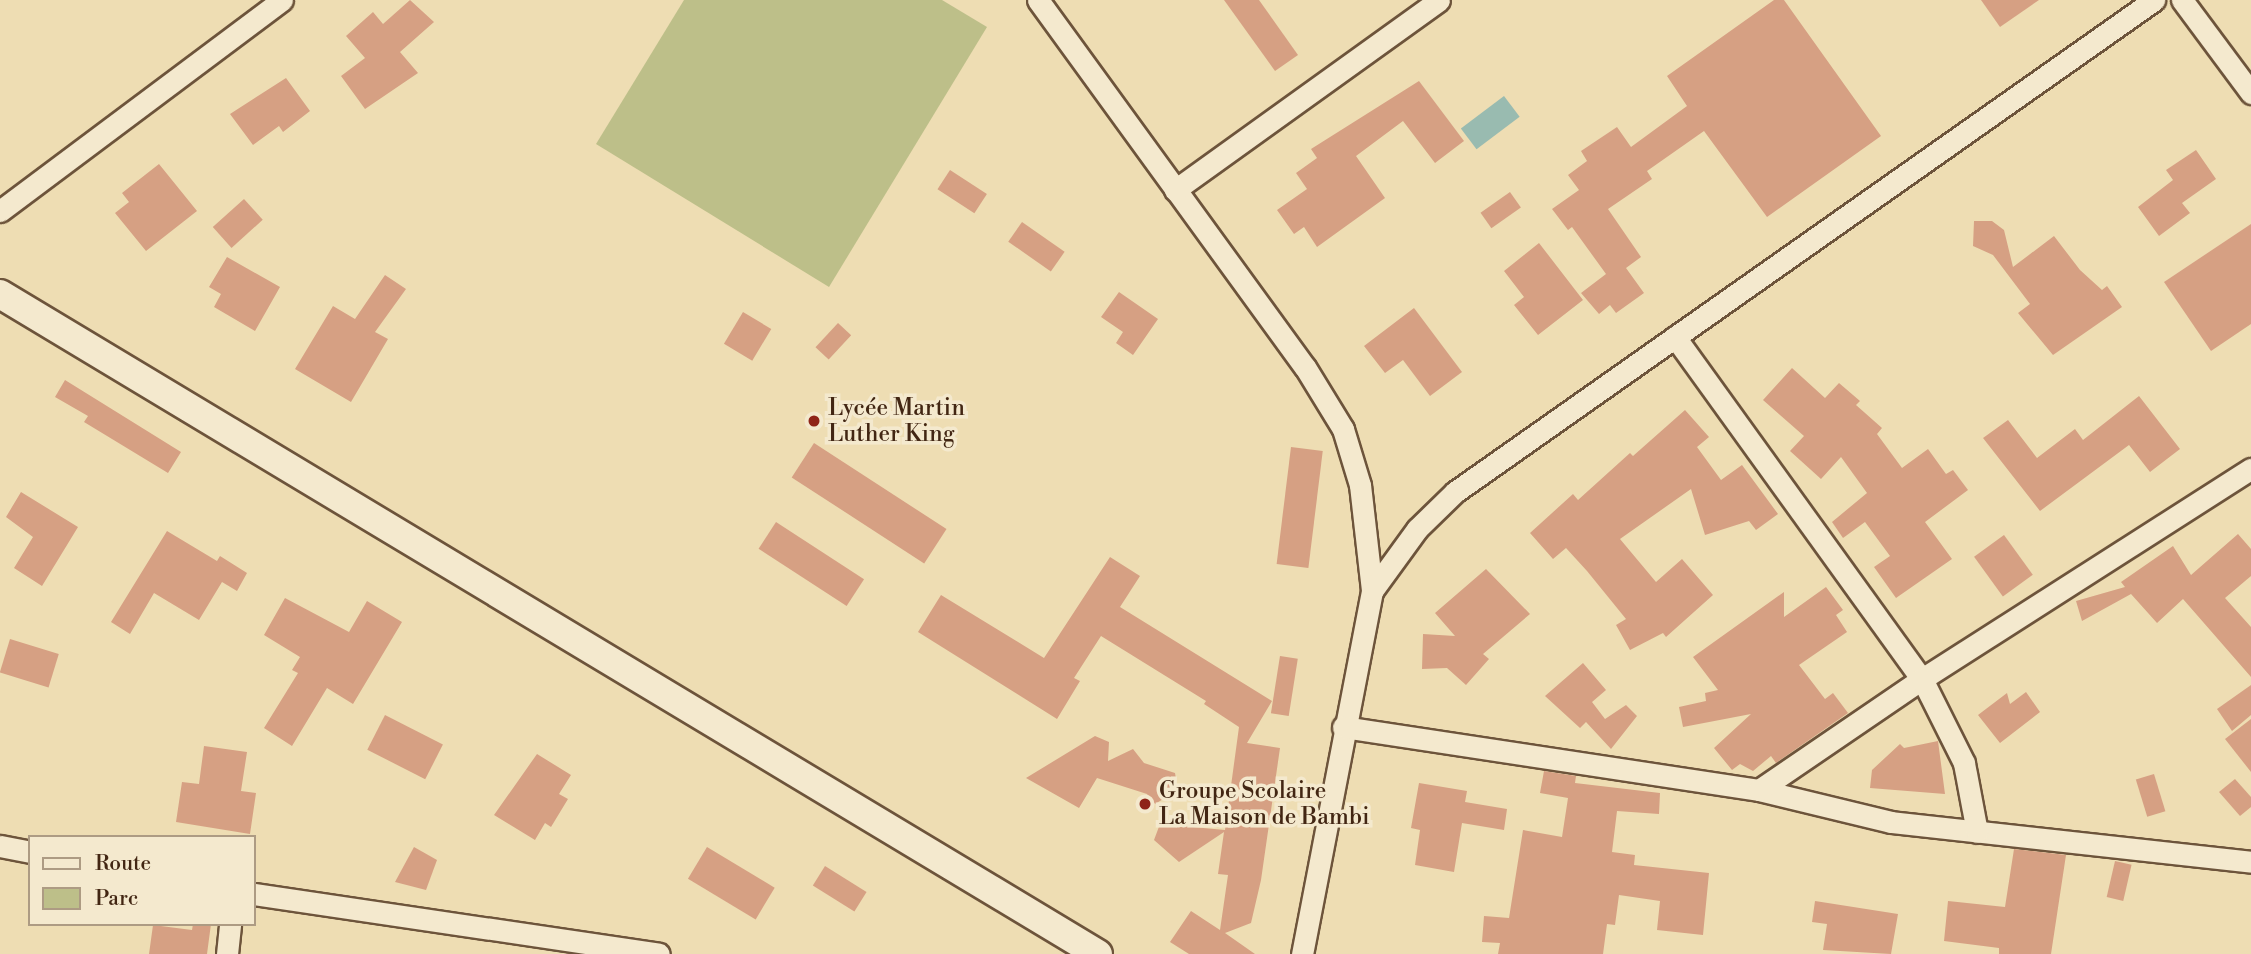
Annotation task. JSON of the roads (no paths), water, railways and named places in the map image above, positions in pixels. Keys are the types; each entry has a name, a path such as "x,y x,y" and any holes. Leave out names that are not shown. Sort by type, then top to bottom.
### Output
{"street":[{"path":"0,211 282,0"},
{"path":"1038,0 1305,367 1343,429 1360,485 1372,591 1343,727 1302,954"},
{"path":"1175,190 1439,0"},
{"path":"1372,591 1418,529 1455,492 2154,0"},
{"path":"2182,0 2251,93"},
{"path":"0,294 1098,954"},
{"path":"1675,337 1922,680 1964,763 1977,832"},
{"path":"1759,790 1922,680 2251,469"},
{"path":"1343,727 1759,790 1891,821 2251,862"},
{"path":"0,846 28,852"},
{"path":"256,894 659,954"},
{"path":"227,954 230,926"}],"water":[{"path":"1504,96 1520,117 1477,149 1461,128"}],"place":[{"name":"Lycée Martin Luther King","path":"814,421"},
{"name":"Groupe Scolaire La Maison de Bambi","path":"1145,804"}]}
